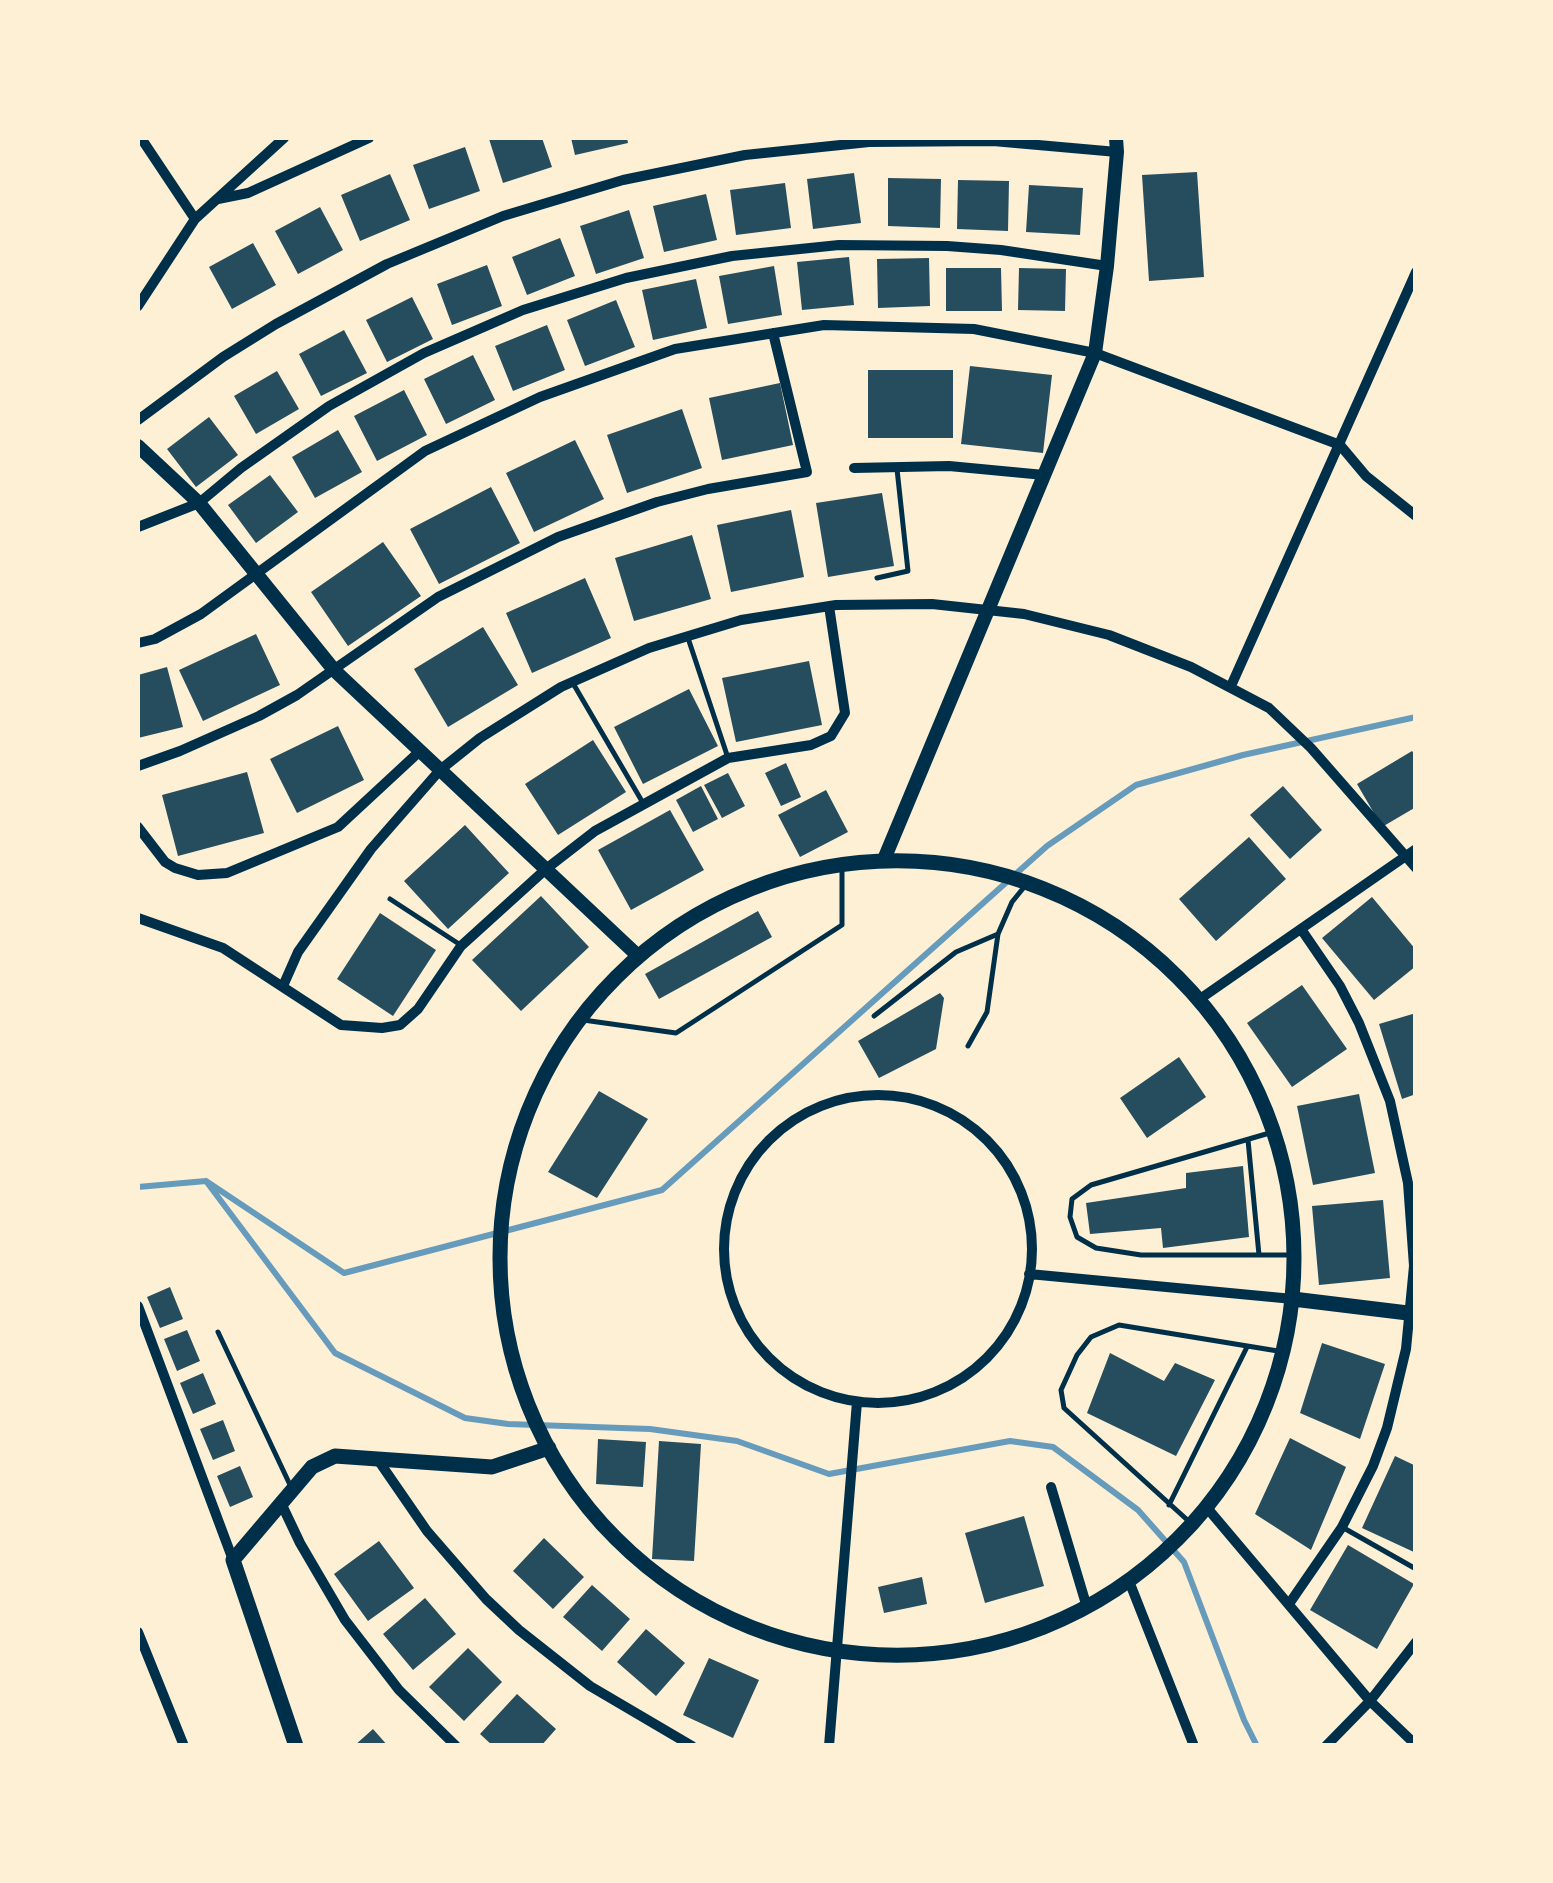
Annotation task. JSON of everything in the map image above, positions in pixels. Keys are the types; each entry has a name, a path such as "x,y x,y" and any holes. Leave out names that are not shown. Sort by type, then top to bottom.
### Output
{"main road":[{"path":"885,857 961,864 993,872 1089,914 1147,953 1197,1002 1238,1058 1273,1132 1288,1188 1295,1254 1284,1352 1260,1424 1245,1455 1188,1532 1160,1559 1129,1580 1041,1624 974,1643 906,1653 837,1652 751,1635 697,1611 634,1565 600,1530 572,1491 546,1442 503,1259 508,1184 526,1115 576,1020 636,954 679,921 737,890 798,869 842,862 885,857"},
{"path":"1293,1298 1413,1314"},
{"path":"296,1741 233,1560 312,1467 335,1456 492,1467 546,1442"}],"street":[{"path":"141,138 195,219"},
{"path":"138,306 195,219 284,138"},
{"path":"217,199 248,193 369,138"},
{"path":"138,420 223,357 387,264 503,216 623,180 745,155 868,142 1117,145 1095,353 885,857"},
{"path":"138,527 199,503 284,436 376,378 490,324 626,278 732,256 839,245 965,247 1107,266"},
{"path":"1230,686 1415,277"},
{"path":"138,644 184,624 256,576 366,490 424,451 540,397 676,348 824,325 974,329 1095,353 1340,445 1366,476 1416,516"},
{"path":"138,766 180,752 259,716 451,590 558,537 657,502 807,472 773,333"},
{"path":"138,446 199,503 334,670 636,954"},
{"path":"854,468 948,466 1044,475"},
{"path":"284,986 298,952 371,848 440,770 520,711 572,682 687,634 741,620 829,606 932,604 1024,614 1109,636 1164,656 1269,708 1411,853 1416,868"},
{"path":"138,918 223,948 341,1024 382,1028 400,1025 418,1008 461,946 594,831 728,758 811,745 831,736 846,712 829,606"},
{"path":"138,827 164,862 175,868 198,875 227,873 338,827 420,750"},
{"path":"1197,1002 1411,853"},
{"path":"1289,1604 1342,1527 1373,1466 1398,1388 1413,1314 1412,1224 1406,1169 1390,1101 1360,1023 1301,929"},
{"path":"895,1095 941,1108 980,1134 1010,1170 1028,1214 1032,1262 1029,1274 1022,1304 1002,1342 971,1374 933,1394 891,1404 857,1402 803,1385 766,1356 738,1317 724,1272 724,1224 739,1180 766,1141 804,1112 848,1097 895,1095"},
{"path":"1029,1274 1293,1298"},
{"path":"138,1306 233,1560"},
{"path":"830,1746 857,1402"},
{"path":"376,1456 426,1531 519,1630 590,1686 692,1746"},
{"path":"1051,1487 1086,1604"},
{"path":"282,1503 314,1570 344,1620 400,1690 456,1746"},
{"path":"1208,1509 1370,1700 1416,1745"},
{"path":"1129,1580 1194,1746"},
{"path":"138,1632 184,1746"},
{"path":"1326,1746 1370,1700 1416,1642"}],"lane":[{"path":"877,578 908,571 896,466"},
{"path":"687,634 728,758"},
{"path":"572,682 643,803"},
{"path":"576,1020 676,1032 842,925 842,862"},
{"path":"968,1046 987,1012 998,934 1012,902 1025,886"},
{"path":"390,899 461,946"},
{"path":"874,1016 956,952 998,934"},
{"path":"1273,1132 1090,1185 1072,1199 1070,1218 1077,1237 1096,1248 1141,1255 1295,1254"},
{"path":"1248,1140 1259,1255"},
{"path":"1188,1532 1169,1505 1064,1408 1061,1390 1077,1355 1091,1336 1119,1324 1284,1352"},
{"path":"218,1332 293,1490"},
{"path":"1169,1505 1247,1347"},
{"path":"1342,1527 1416,1569"}],"building":[{"path":"542,138 552,167 503,183 489,139"},
{"path":"571,138 627,138 628,143 575,155"},
{"path":"465,147 480,191 429,209 413,165"},
{"path":"1197,172 1204,277 1149,281 1142,175"},
{"path":"854,173 861,223 813,229 807,179"},
{"path":"390,174 410,220 360,241 341,195"},
{"path":"888,178 941,179 940,228 888,226"},
{"path":"958,180 1009,181 1008,231 957,229"},
{"path":"785,183 791,228 736,235 730,190"},
{"path":"1029,185 1083,188 1080,235 1026,232"},
{"path":"706,194 717,240 664,252 653,206"},
{"path":"320,207 343,250 298,274 275,231"},
{"path":"629,210 644,258 596,274 580,226"},
{"path":"560,238 575,276 527,295 512,257"},
{"path":"253,243 276,285 232,309 209,267"},
{"path":"849,257 854,305 802,310 797,262"},
{"path":"929,258 930,306 878,308 877,259"},
{"path":"487,265 502,306 452,325 437,284"},
{"path":"774,266 782,315 728,324 719,276"},
{"path":"946,268 1001,268 1002,311 946,311"},
{"path":"1019,268 1066,269 1065,311 1018,310"},
{"path":"696,279 707,328 653,340 642,290"},
{"path":"412,297 433,339 387,362 366,320"},
{"path":"616,300 635,347 585,366 567,320"},
{"path":"547,325 565,370 513,391 495,346"},
{"path":"344,330 367,373 321,396 299,354"},
{"path":"473,355 495,400 446,424 424,379"},
{"path":"970,366 1052,375 1043,453 961,444"},
{"path":"868,370 953,370 953,438 868,438"},
{"path":"277,371 299,409 256,434 234,396"},
{"path":"780,383 793,445 722,460 709,398"},
{"path":"404,390 427,435 377,461 354,416"},
{"path":"682,409 702,468 627,493 607,435"},
{"path":"209,417 238,455 196,487 167,449"},
{"path":"338,430 362,472 315,498 292,457"},
{"path":"575,440 604,499 534,532 506,473"},
{"path":"270,475 298,512 256,543 228,505"},
{"path":"491,487 520,543 439,584 410,529"},
{"path":"882,493 894,566 828,577 816,503"},
{"path":"791,510 804,577 731,592 717,525"},
{"path":"692,535 711,599 634,621 615,558"},
{"path":"383,542 421,596 348,646 311,592"},
{"path":"585,578 611,638 532,673 506,613"},
{"path":"483,627 518,685 448,727 414,669"},
{"path":"256,634 280,685 203,721 179,670"},
{"path":"809,661 822,725 736,742 722,678"},
{"path":"167,667 183,727 138,738 138,675"},
{"path":"689,689 718,746 643,784 614,727"},
{"path":"338,726 364,780 297,813 270,759"},
{"path":"593,740 626,792 558,835 525,784"},
{"path":"1412,751 1416,756 1416,807 1382,827 1357,784"},
{"path":"786,763 801,797 781,806 765,773"},
{"path":"247,772 264,833 178,856 162,795"},
{"path":"728,773 745,806 722,818 704,785"},
{"path":"701,786 718,819 693,832 676,800"},
{"path":"1283,786 1322,830 1290,859 1250,815"},
{"path":"826,790 848,832 800,857 778,815"},
{"path":"670,810 704,870 631,910 598,850"},
{"path":"465,825 509,873 448,929 404,881"},
{"path":"1249,837 1286,879 1216,941 1179,899"},
{"path":"541,896 589,947 521,1011 472,960"},
{"path":"1372,897 1416,950 1416,966 1374,1000 1322,938"},
{"path":"758,911 772,937 659,999 645,974"},
{"path":"380,913 436,950 393,1016 337,979"},
{"path":"1302,985 1347,1049 1292,1087 1247,1023"},
{"path":"940,993 944,998 936,1049 879,1078 858,1041"},
{"path":"1416,1013 1416,1094 1402,1099 1379,1024"},
{"path":"1179,1057 1206,1097 1147,1138 1120,1098"},
{"path":"599,1091 648,1119 597,1198 548,1172"},
{"path":"1359,1094 1375,1173 1313,1185 1297,1106"},
{"path":"1243,1166 1249,1237 1163,1248 1161,1228 1090,1234 1086,1203 1186,1188 1186,1173"},
{"path":"1383,1200 1390,1278 1319,1285 1312,1206"},
{"path":"170,1287 183,1319 160,1328 147,1297"},
{"path":"187,1330 200,1361 177,1371 164,1339"},
{"path":"1322,1343 1385,1364 1360,1439 1300,1413"},
{"path":"1110,1353 1164,1381 1175,1363 1215,1380 1176,1456 1087,1413"},
{"path":"203,1373 216,1404 193,1414 180,1383"},
{"path":"223,1420 235,1451 213,1460 200,1429"},
{"path":"1290,1438 1346,1467 1311,1550 1255,1514"},
{"path":"598,1439 646,1442 643,1487 596,1484"},
{"path":"659,1441 701,1444 694,1561 652,1559"},
{"path":"1395,1456 1416,1466 1416,1553 1362,1528"},
{"path":"240,1466 253,1497 230,1507 217,1476"},
{"path":"1024,1516 1044,1586 985,1603 965,1533"},
{"path":"544,1538 584,1577 553,1609 513,1571"},
{"path":"379,1541 414,1588 368,1621 334,1574"},
{"path":"1348,1545 1414,1584 1377,1649 1310,1610"},
{"path":"922,1577 927,1604 884,1613 878,1587"},
{"path":"592,1585 630,1619 602,1651 563,1617"},
{"path":"425,1598 456,1634 413,1670 383,1634"},
{"path":"646,1629 685,1663 656,1696 617,1662"},
{"path":"468,1648 502,1682 464,1721 429,1687"},
{"path":"709,1658 759,1680 733,1738 683,1715"},
{"path":"517,1694 556,1729 541,1746 493,1746 480,1734"},
{"path":"373,1729 388,1746 354,1746"}],"waterway":[{"path":"206,1181 344,1273 662,1190 1047,846 1136,785 1243,755 1416,717"},
{"path":"138,1187 206,1181 335,1353 465,1418 508,1424 650,1429 737,1441 829,1474 1010,1441 1053,1447 1138,1510 1184,1562 1257,1746"}]}
